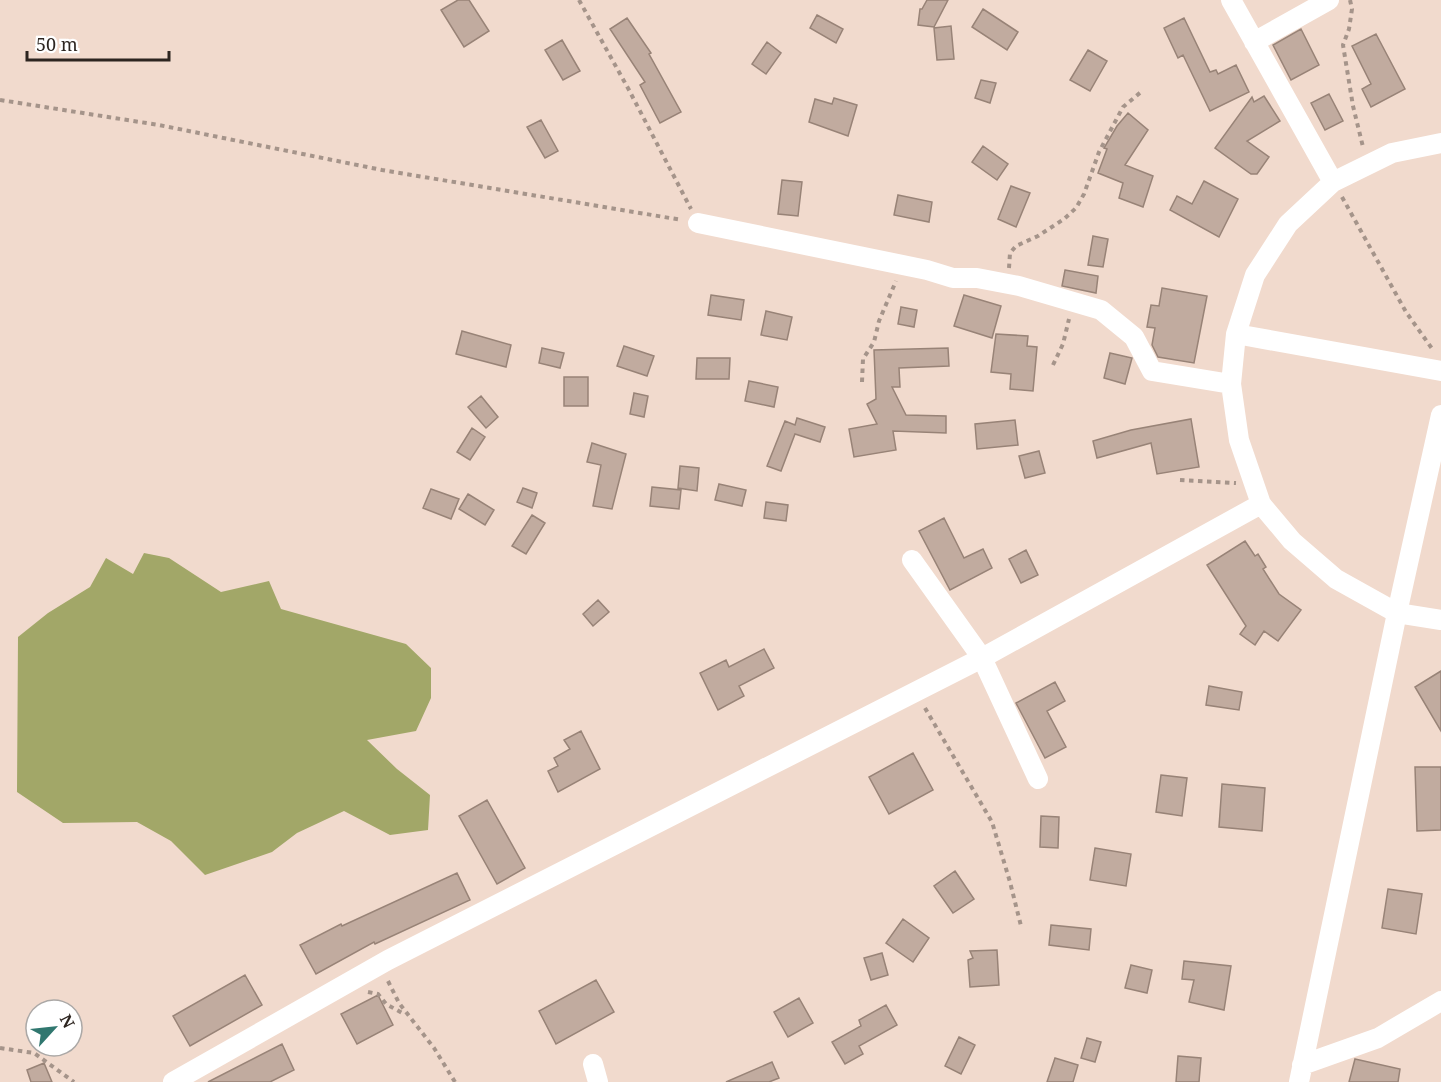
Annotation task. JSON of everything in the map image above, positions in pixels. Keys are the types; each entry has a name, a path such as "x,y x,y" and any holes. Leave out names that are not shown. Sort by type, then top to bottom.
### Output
{"street":[{"path":"1231,0 1333,182"},
{"path":"1254,42 1329,0"},
{"path":"1441,143 1392,153 1333,182 1288,224 1255,275 1236,334 1231,384 1239,440 1261,504 1292,541 1336,579 1396,613 1441,620"},
{"path":"698,223 927,270 953,278 977,278 1005,283 1074,301 1101,310 1134,337 1152,371 1231,384"},
{"path":"1236,334 1441,371"},
{"path":"1300,1074 1396,613 1441,415"},
{"path":"173,1082 380,964 916,692 1261,504"},
{"path":"912,560 981,658 1038,779"},
{"path":"1300,1074 1378,1038 1441,1001"}],"path":[{"path":"579,0 698,223"},
{"path":"1350,0 1351,19 1343,45 1353,106 1368,165"},
{"path":"1005,283 1010,253 1016,246 1038,236 1076,208 1084,194 1099,152 1123,107 1141,92"},
{"path":"0,100 159,125 382,170 698,223"},
{"path":"1333,182 1406,312 1434,351"},
{"path":"862,382 863,359 874,342 879,321 898,277 927,270"},
{"path":"1053,365 1063,344 1074,301"},
{"path":"1180,480 1254,484"},
{"path":"916,692 992,822 1021,926"},
{"path":"380,964 399,1003 430,1042 455,1082"},
{"path":"356,978 369,992 378,994 386,1004 408,1016"},
{"path":"0,1048 34,1053 74,1082"}],"green space":[{"path":"144,553 169,558 221,592 269,581 281,609 406,644 431,668 431,698 416,731 367,740 397,769 430,795 428,830 390,835 344,811 297,833 272,852 205,875 171,841 137,822 63,823 17,792 18,637 48,613 90,587 106,558 133,574"}],"building":[{"path":"458,0 469,0 489,31 464,47 441,10"},
{"path":"927,0 948,0 934,27 918,25 920,9"},
{"path":"983,9 1018,32 1007,50 972,27"},
{"path":"817,15 843,29 836,43 810,28"},
{"path":"627,18 651,53 649,54 681,112 660,123 640,85 645,82 610,29"},
{"path":"1184,18 1210,72 1216,70 1218,74 1236,65 1249,92 1210,111 1183,55 1178,58 1164,28"},
{"path":"951,26 954,59 937,60 934,28"},
{"path":"1301,29 1319,65 1291,80 1273,45"},
{"path":"1376,34 1405,89 1371,107 1362,89 1371,84 1352,46"},
{"path":"562,40 580,71 563,80 545,50"},
{"path":"767,42 781,53 766,74 752,64"},
{"path":"1088,50 1107,61 1090,91 1070,80"},
{"path":"981,80 996,83 990,103 975,98"},
{"path":"1329,94 1343,121 1325,130 1311,103"},
{"path":"1264,96 1280,121 1247,141 1269,157 1257,174 1251,174 1215,148 1252,97 1254,102"},
{"path":"834,98 857,105 848,136 809,122 815,99 832,104"},
{"path":"1128,113 1148,130 1125,165 1153,176 1143,207 1119,198 1123,183 1098,173 1107,149 1104,148"},
{"path":"541,120 558,151 545,158 527,127"},
{"path":"983,146 1008,164 997,180 972,162"},
{"path":"782,180 802,182 798,216 778,214"},
{"path":"1204,181 1238,199 1219,237 1170,210 1177,196 1192,204"},
{"path":"1011,186 1030,193 1016,227 998,219"},
{"path":"898,195 932,202 929,222 894,215"},
{"path":"1093,236 1108,239 1103,267 1088,265"},
{"path":"1065,270 1098,276 1096,293 1062,286"},
{"path":"1162,288 1207,296 1194,363 1158,357 1152,345 1155,328 1147,327 1151,305 1159,306"},
{"path":"711,295 744,300 741,320 708,315"},
{"path":"964,295 1001,306 992,338 954,326"},
{"path":"901,307 917,310 914,327 898,324"},
{"path":"766,311 792,317 787,340 761,335"},
{"path":"462,331 511,345 506,367 456,354"},
{"path":"996,334 1028,336 1027,346 1037,347 1033,391 1010,389 1011,374 991,372"},
{"path":"624,346 654,356 647,376 617,366"},
{"path":"542,348 564,353 560,368 539,363"},
{"path":"948,348 949,366 899,368 900,387 892,387 906,415 946,416 946,433 893,431 896,450 854,457 849,429 877,424 867,404 876,399 874,350"},
{"path":"1110,353 1132,358 1125,384 1104,378"},
{"path":"697,358 730,358 729,379 696,379"},
{"path":"564,377 588,377 588,406 564,406"},
{"path":"749,381 778,387 774,407 745,401"},
{"path":"634,393 648,396 644,417 630,414"},
{"path":"481,396 498,417 486,428 468,407"},
{"path":"797,418 825,427 820,442 795,434 781,471 767,466 785,421 795,425"},
{"path":"1191,419 1199,467 1157,474 1151,443 1097,458 1093,441 1131,430"},
{"path":"1015,420 1018,445 977,449 975,424"},
{"path":"472,428 485,437 470,460 457,452"},
{"path":"592,443 626,454 612,509 593,506 601,465 587,462"},
{"path":"1039,451 1045,473 1025,478 1019,456"},
{"path":"680,466 699,468 697,491 678,488"},
{"path":"719,484 746,490 742,506 715,500"},
{"path":"652,487 681,490 679,509 650,506"},
{"path":"523,488 537,493 532,508 517,502"},
{"path":"431,489 459,499 451,519 423,508"},
{"path":"468,494 494,510 485,525 459,509"},
{"path":"766,502 788,505 786,521 764,518"},
{"path":"532,515 545,523 526,554 512,546"},
{"path":"944,518 964,558 983,549 992,568 950,590 919,531"},
{"path":"1245,541 1255,556 1258,554 1266,567 1263,569 1279,594 1301,610 1278,641 1264,631 1255,645 1240,634 1246,626 1207,565"},
{"path":"1026,550 1038,575 1021,583 1009,559"},
{"path":"598,600 609,612 593,626 583,614"},
{"path":"764,649 774,668 739,686 744,696 718,710 700,673 726,660 729,667"},
{"path":"1441,671 1441,731 1415,687"},
{"path":"1055,682 1065,701 1047,711 1066,747 1045,758 1016,703"},
{"path":"1209,686 1242,692 1239,710 1206,705"},
{"path":"581,731 600,769 558,792 548,771 558,766 554,758 570,749 564,740"},
{"path":"913,753 933,790 889,814 869,777"},
{"path":"1415,767 1441,767 1441,830 1417,831"},
{"path":"1161,775 1187,778 1182,816 1156,812"},
{"path":"1222,784 1265,788 1262,831 1219,827"},
{"path":"487,800 525,868 497,884 459,816"},
{"path":"1041,816 1059,817 1058,848 1040,847"},
{"path":"1095,848 1131,854 1126,886 1090,880"},
{"path":"955,871 974,899 953,913 934,886"},
{"path":"457,873 470,900 375,944 374,942 316,974 300,945 341,924 342,926"},
{"path":"1388,889 1422,894 1416,934 1382,928"},
{"path":"903,919 929,938 913,962 886,943"},
{"path":"1051,925 1091,929 1089,950 1049,945"},
{"path":"997,950 999,985 970,987 968,960 973,958 970,951"},
{"path":"882,953 888,975 871,980 864,958"},
{"path":"1184,961 1231,966 1224,1010 1189,1002 1194,980 1182,979"},
{"path":"1131,965 1152,970 1147,993 1125,988"},
{"path":"245,975 262,1005 190,1046 173,1016"},
{"path":"596,980 614,1012 556,1044 539,1011"},
{"path":"378,995 393,1025 357,1044 341,1014"},
{"path":"799,998 813,1023 788,1037 774,1012"},
{"path":"886,1005 897,1025 859,1046 863,1054 845,1064 832,1042 861,1026 859,1020"},
{"path":"959,1037 975,1045 961,1074 945,1066"},
{"path":"1087,1038 1101,1042 1095,1062 1081,1058"},
{"path":"282,1044 294,1070 270,1082 208,1082"},
{"path":"1178,1056 1201,1058 1199,1082 1176,1082"},
{"path":"1055,1058 1078,1065 1073,1082 1047,1082"},
{"path":"1355,1059 1400,1069 1398,1082 1349,1082"},
{"path":"772,1062 779,1078 769,1082 726,1082"},
{"path":"44,1063 52,1082 31,1082 27,1070"}]}
